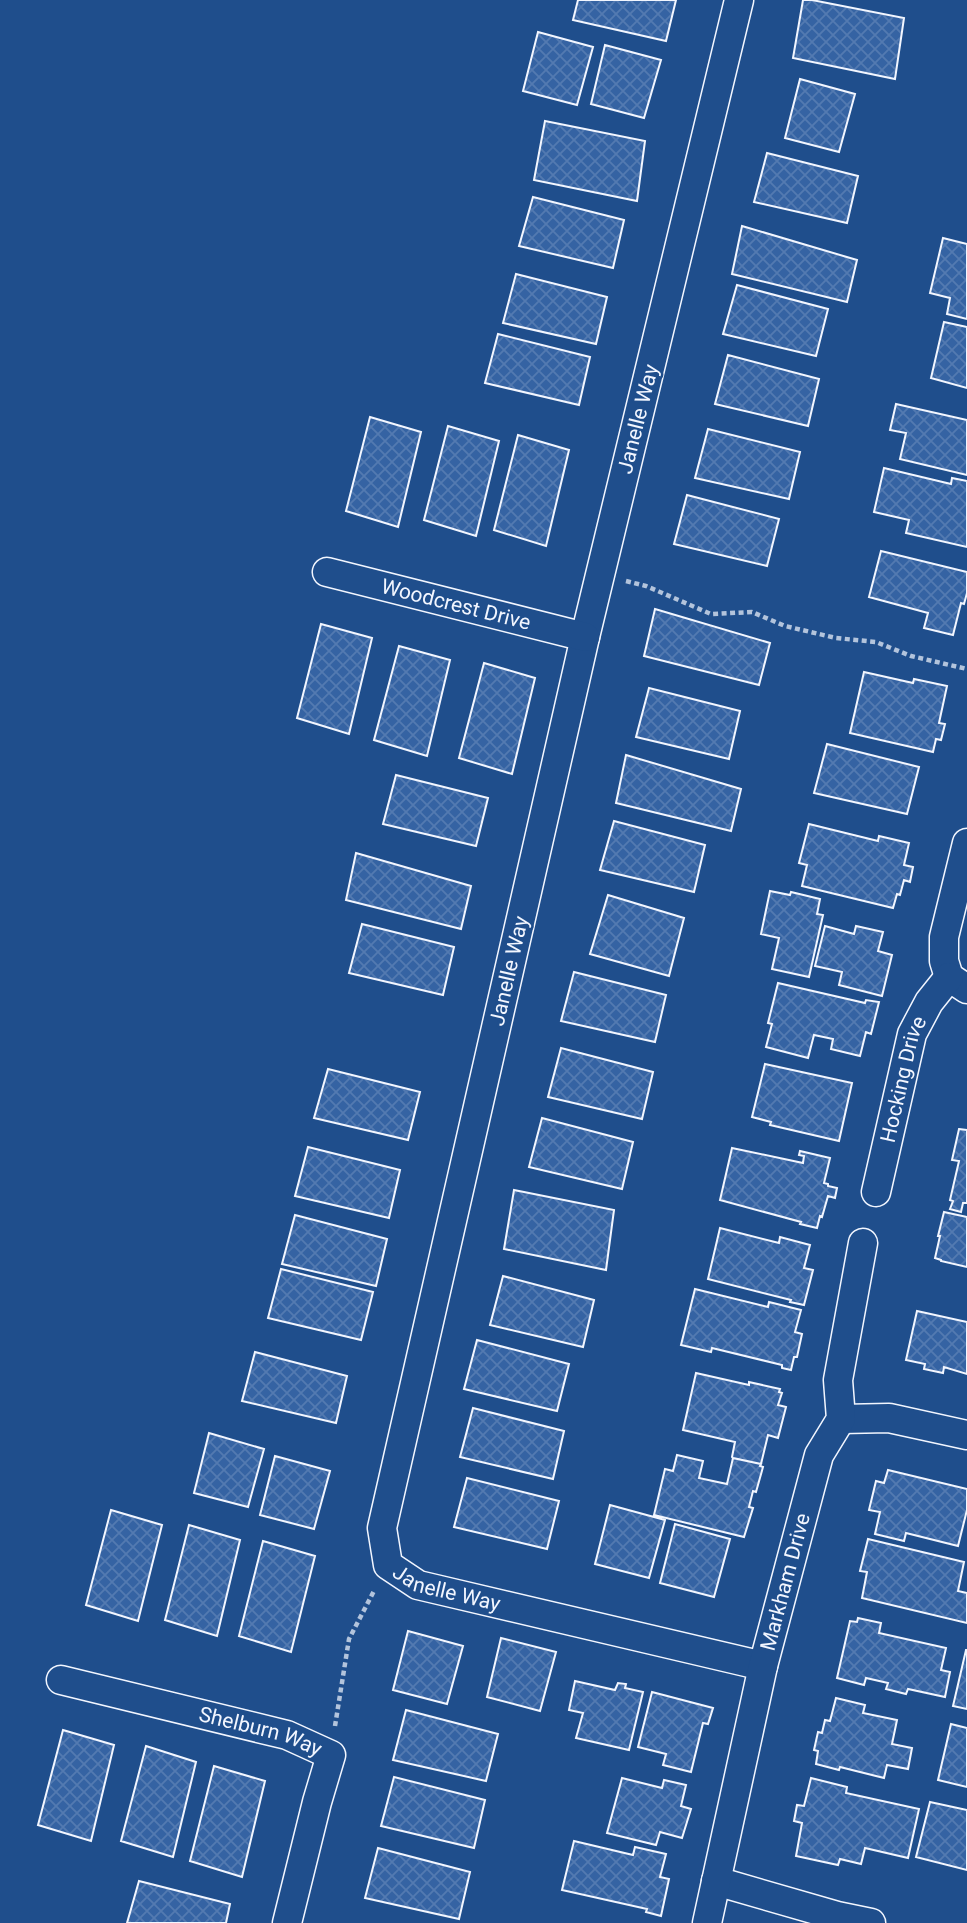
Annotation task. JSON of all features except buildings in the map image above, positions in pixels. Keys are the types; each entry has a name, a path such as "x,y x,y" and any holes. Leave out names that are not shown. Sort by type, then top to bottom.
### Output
{"street":[{"name":"Janelle Way","path":"739,0 585,637 382,1528 388,1565 418,1585 763,1666"},
{"name":"Woodcrest Drive","path":"327,572 585,637"},
{"name":"Hocking Drive","path":"876,1192 912,1034 929,1002 958,983 944,961 944,937 967,843"},
{"path":"863,1243 838,1380 841,1419 888,1418 967,1435"},
{"name":"Markham Drive","path":"707,1923 763,1666 819,1455 841,1419"},
{"name":"Shelburn Way","path":"61,1680 287,1735 331,1755 287,1923"},
{"path":"716,1881 837,1916 872,1923"}],"path":[{"path":"600,575 646,586 711,614 752,612 785,626 836,638 876,642 911,656 967,669"},
{"path":"331,1755 349,1639 388,1565"}]}
